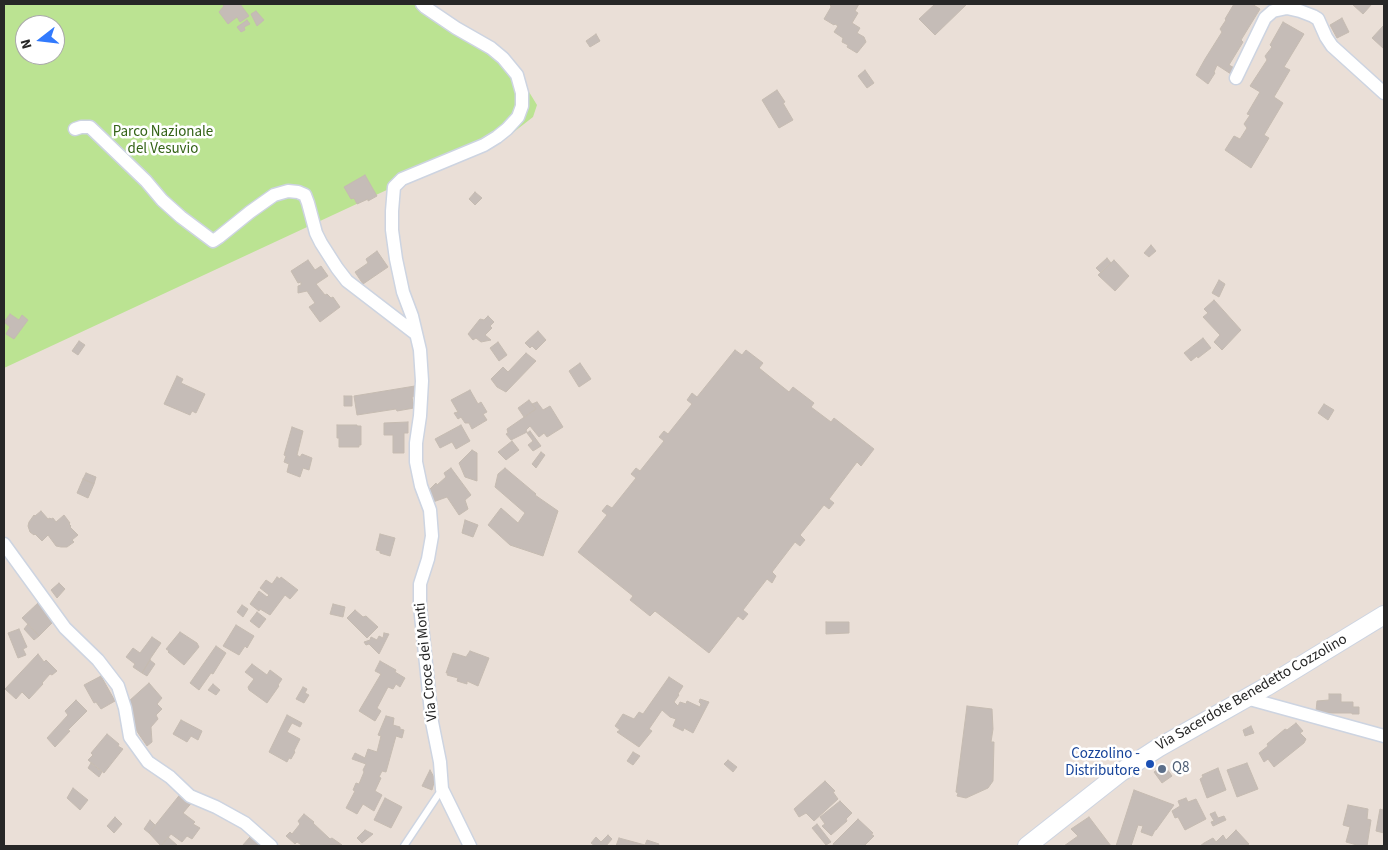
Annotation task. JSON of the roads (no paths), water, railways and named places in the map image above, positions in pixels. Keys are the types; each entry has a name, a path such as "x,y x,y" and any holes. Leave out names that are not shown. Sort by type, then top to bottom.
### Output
{"main road":[{"name":"Via Sacerdote Benedetto Cozzolino","path":"1027,846 1121,772 1158,748 1246,698 1384,615"}],"street":[{"name":"Via Croce dei Monti","path":"422,4 456,28 491,48 503,58 517,75 522,93 522,106 518,117 497,137 402,180 394,187 392,230 396,259 402,292 412,316 420,350 422,381 416,462 421,486 430,510 432,536 428,560 420,584 420,606 432,722 440,762 442,789 470,846"},
{"path":"1236,78 1265,18 1273,11 1287,8 1300,11 1318,19 1332,46 1384,93"},
{"path":"75,130 81,127 90,127 146,181 162,200 213,241 258,205 274,195 288,191 305,195 316,234 347,281 416,334"},
{"path":"4,544 65,628 98,660 118,686 125,708 130,737 148,762 170,777 190,796 216,807 245,823 272,846"},
{"path":"1246,698 1384,736"}],"lane":[{"path":"404,846 442,789"}],"place":[{"name":"Cozzolino - Distributore","path":"1150,764"},
{"name":"Q8","path":"1162,769"}],"park label":[{"name":"Parco Nazionale del Vesuvio","path":"163,142"}]}
